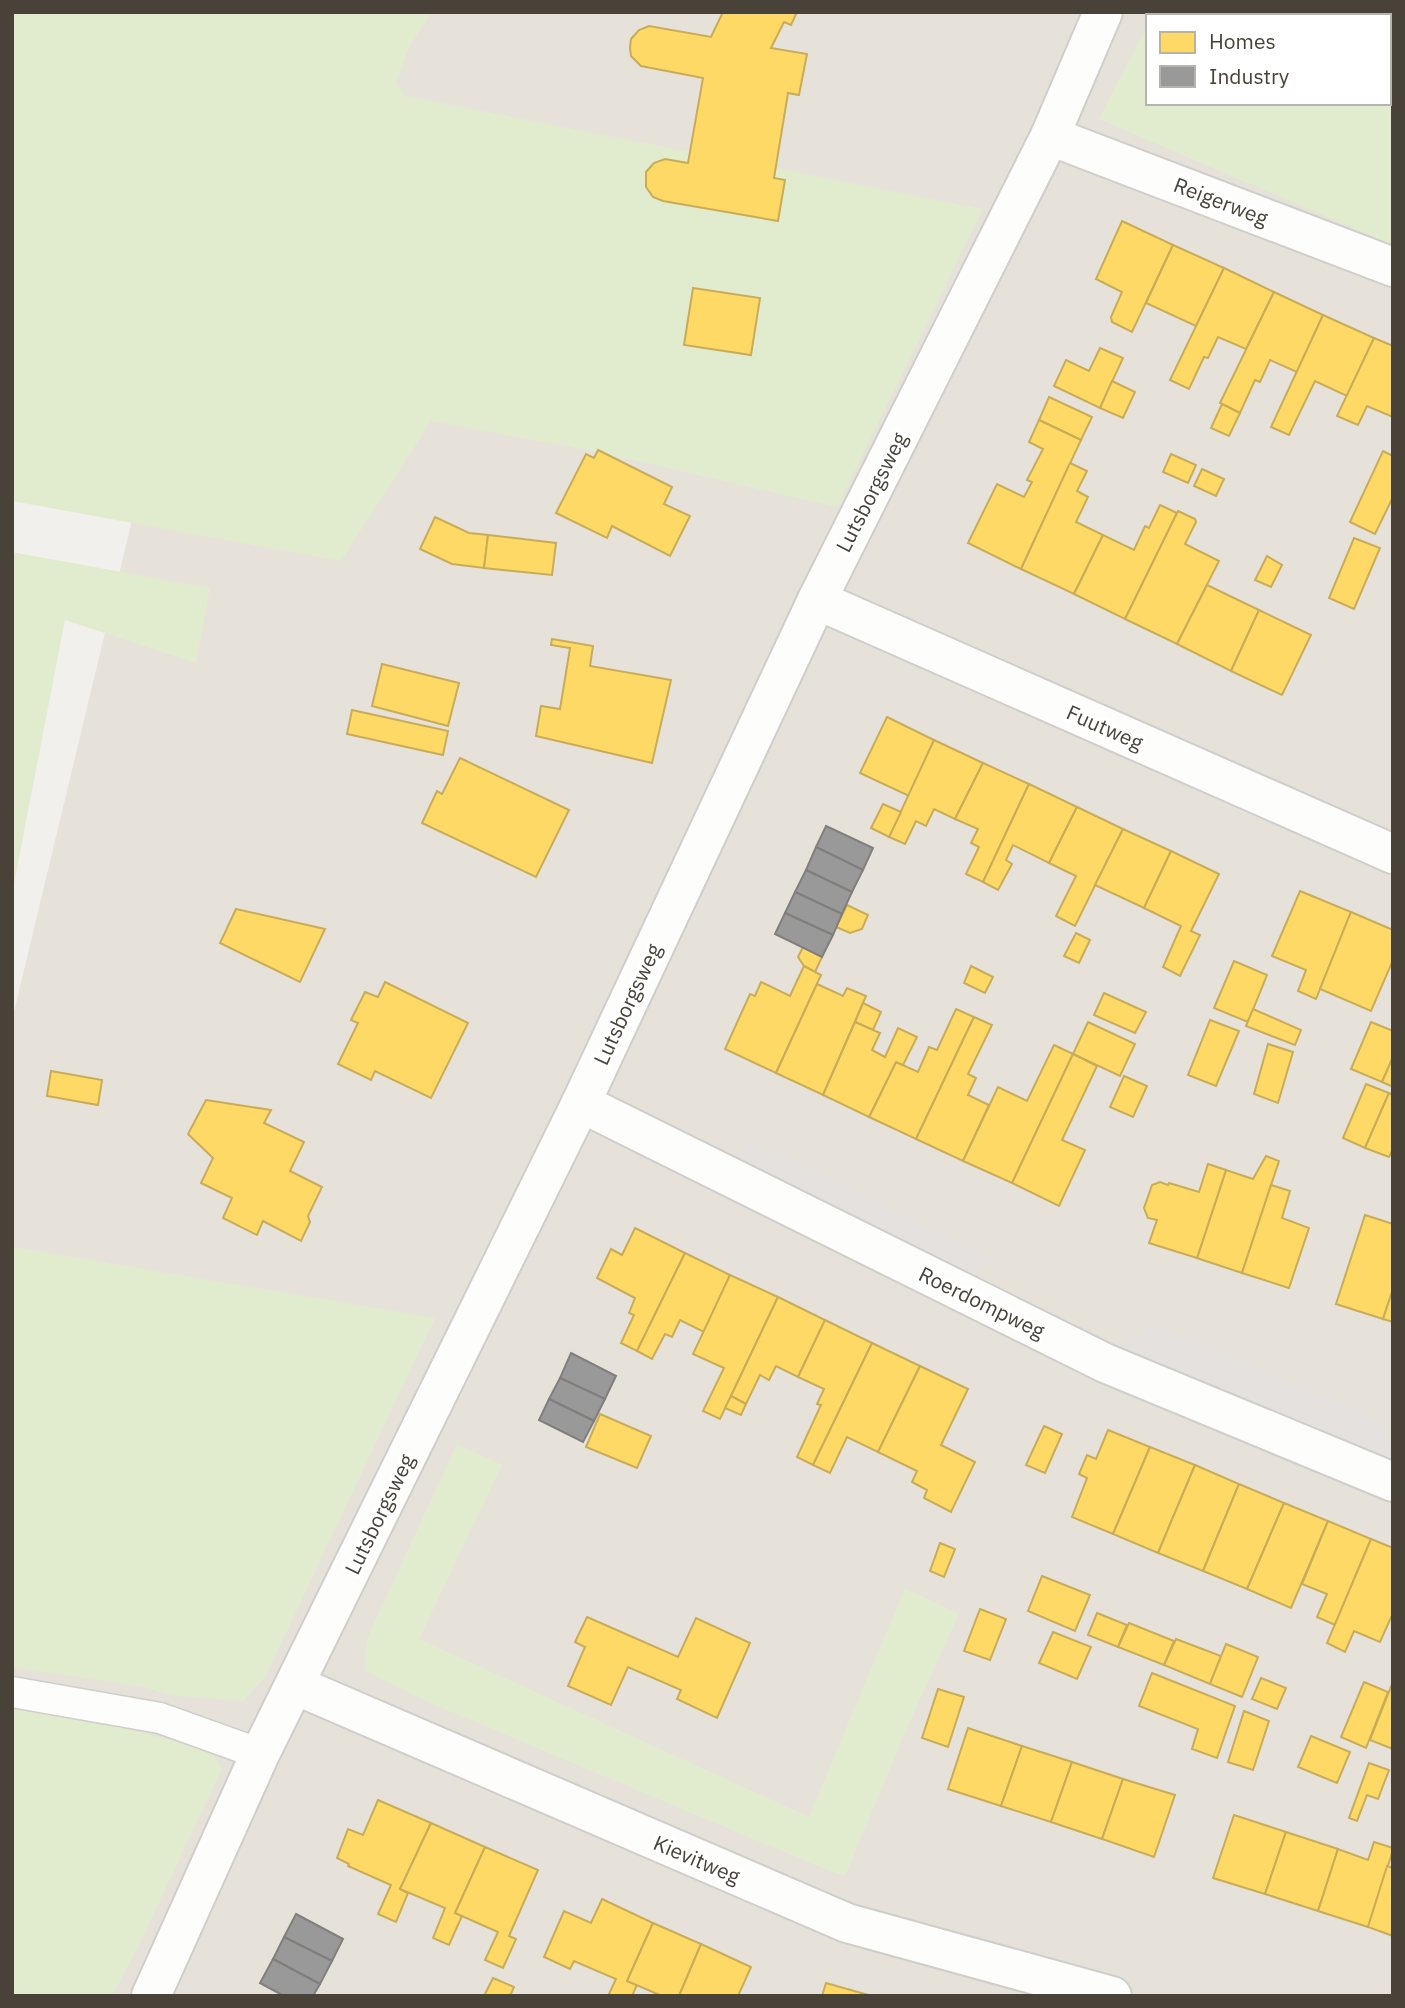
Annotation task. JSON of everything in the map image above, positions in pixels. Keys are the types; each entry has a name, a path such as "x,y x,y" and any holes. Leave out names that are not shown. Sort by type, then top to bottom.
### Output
{"street":[{"name":"Lutsborgsweg","path":"151,1996 260,1754 581,1103 817,600 1050,136 1103,12"},
{"name":"Reigerweg","path":"1050,136 1393,267"},
{"name":"Fuutweg","path":"817,600 1393,854"},
{"name":"Roerdompweg","path":"581,1103 1105,1363 1393,1482"},
{"name":"Kievitweg","path":"295,1685 847,1923 1112,1996"}],"lane":[{"path":"12,1692 160,1718 260,1754"}],"shaded area":[{"path":"254,12 1393,12 1393,1996 12,1996 12,1020"},
{"path":"753,1143 1000,1261 954,1278 718,1163"},
{"path":"1151,1324 1381,1421 1393,1449 1393,1465 1117,1350"}],"green space":[{"path":"12,12 432,12 409,47 396,83 405,96 983,209 837,507 599,452 431,421 341,561 12,501"},
{"path":"1393,12 1393,245 1099,119 1146,28 1146,105 1391,105 1391,14 1153,14"},
{"path":"12,552 210,588 196,663 65,620 12,894"},
{"path":"12,1247 435,1318 265,1677 243,1701 169,1695 144,1687 12,1667"},
{"path":"457,1444 502,1465 419,1639 809,1817 905,1588 959,1614 907,1728 845,1876 421,1699 364,1670 367,1640"},
{"path":"12,1706 81,1718 210,1750 222,1769 112,1996 12,1996"}],"building: Homes":[{"path":"723,12 797,12 791,25 784,22 771,48 807,54 799,95 788,93 774,178 785,180 778,221 663,201 653,197 646,187 646,172 654,163 665,159 688,163 703,78 641,66 631,56 631,39 639,30 649,26 711,37"},
{"path":"1122,221 1173,245 1132,332 1112,322 1111,317 1122,292 1096,279"},
{"path":"1173,245 1224,268 1196,326 1146,303"},
{"path":"1224,268 1274,292 1246,349 1218,337 1208,358 1204,357 1189,389 1170,380"},
{"path":"693,288 760,298 751,355 684,345"},
{"path":"1274,292 1323,315 1297,372 1270,360 1260,382 1255,380 1240,413 1220,403"},
{"path":"1323,315 1374,338 1347,396 1315,381 1289,435 1271,427"},
{"path":"1374,338 1393,346 1393,417 1367,406 1358,425 1337,416"},
{"path":"1100,348 1123,358 1100,408 1054,386 1066,360 1089,371"},
{"path":"1112,381 1135,392 1123,418 1100,408"},
{"path":"1049,397 1092,417 1081,440 1039,420"},
{"path":"1222,404 1240,413 1229,436 1211,428"},
{"path":"1039,420 1081,440 1021,569 968,543 997,484 1024,497 1032,482 1027,480 1043,449 1029,442"},
{"path":"598,450 672,487 664,504 690,516 670,556 612,526 607,538 556,513 586,454 594,458"},
{"path":"1383,451 1393,456 1393,497 1375,534 1350,522"},
{"path":"1171,454 1196,465 1188,483 1163,472"},
{"path":"1070,463 1087,471 1077,491 1088,497 1076,522 1103,535 1074,594 1021,569"},
{"path":"1202,469 1224,479 1216,496 1194,486"},
{"path":"1160,505 1177,513 1125,619 1074,594 1103,535 1134,550 1145,526 1149,528"},
{"path":"1178,511 1196,522 1185,544 1219,561 1177,644 1125,619"},
{"path":"435,517 469,533 488,535 484,568 452,564 420,549"},
{"path":"488,535 556,543 552,575 484,568"},
{"path":"1354,538 1380,548 1354,609 1329,598"},
{"path":"1267,556 1282,565 1271,587 1255,580"},
{"path":"1207,585 1259,610 1231,671 1177,644"},
{"path":"1259,610 1311,635 1282,695 1231,671"},
{"path":"552,639 593,646 590,666 671,680 652,763 536,736 541,706 560,709 570,648 551,645"},
{"path":"382,664 459,683 448,726 372,706"},
{"path":"352,710 448,731 443,755 347,734"},
{"path":"887,717 934,740 909,796 860,773"},
{"path":"934,740 983,763 955,819 934,809 926,826 916,821 905,844 889,837"},
{"path":"460,758 569,810 536,877 422,823 437,791 442,794"},
{"path":"983,763 1029,784 983,882 966,874 979,847 971,843 978,829 955,819"},
{"path":"1029,784 1077,807 1049,863 1013,845 1006,860 1012,864 998,890 983,882"},
{"path":"883,804 901,812 889,837 871,828"},
{"path":"1077,807 1123,829 1075,926 1056,916 1076,876 1049,863"},
{"path":"1123,829 1171,851 1144,908 1095,885"},
{"path":"1171,851 1219,874 1191,931 1200,935 1180,976 1163,967 1181,926 1144,908"},
{"path":"1300,891 1351,912 1316,999 1298,991 1306,970 1272,956"},
{"path":"847,905 868,915 862,929 850,933 836,927"},
{"path":"236,909 325,929 300,982 220,943"},
{"path":"1351,912 1393,930 1393,960 1371,1011 1320,989"},
{"path":"1076,933 1090,940 1079,963 1064,956"},
{"path":"803,947 822,957 815,972 804,966 798,957"},
{"path":"1234,961 1267,975 1248,1022 1214,1008"},
{"path":"804,966 821,975 776,1073 725,1049 750,994 755,996 761,982 790,996"},
{"path":"971,966 993,977 985,993 964,983"},
{"path":"385,982 468,1023 431,1098 375,1071 371,1080 338,1064 358,1023 351,1020 365,992 378,997"},
{"path":"817,984 843,996 847,988 866,996 823,1095 776,1073"},
{"path":"1104,993 1146,1012 1135,1033 1094,1015"},
{"path":"863,1003 881,1012 873,1030 855,1022"},
{"path":"956,1009 974,1017 916,1139 869,1117 896,1062 918,1072 929,1047 937,1050"},
{"path":"1253,1009 1301,1030 1295,1045 1246,1026"},
{"path":"974,1017 992,1025 968,1074 976,1078 968,1095 989,1105 963,1161 916,1139"},
{"path":"1210,1020 1239,1031 1216,1086 1188,1075"},
{"path":"855,1022 880,1033 872,1050 885,1057 898,1028 917,1037 903,1065 896,1062 869,1117 823,1095"},
{"path":"1088,1022 1135,1044 1120,1076 1073,1054"},
{"path":"1371,1022 1393,1031 1393,1057 1382,1082 1351,1069"},
{"path":"1268,1044 1293,1052 1278,1103 1254,1094"},
{"path":"1054,1045 1073,1054 1012,1183 963,1161 998,1087 1027,1101"},
{"path":"1073,1054 1097,1066 1062,1140 1085,1150 1059,1206 1012,1183"},
{"path":"1393,1057 1393,1087 1382,1082"},
{"path":"51,1071 102,1080 98,1105 47,1096"},
{"path":"1124,1076 1147,1086 1133,1117 1110,1107"},
{"path":"1366,1084 1389,1093 1365,1148 1343,1138"},
{"path":"1389,1093 1393,1095 1393,1149 1389,1157 1365,1148"},
{"path":"206,1100 271,1110 264,1123 304,1142 290,1171 322,1187 308,1216 310,1222 301,1241 263,1221 257,1235 223,1218 232,1198 201,1183 213,1158 188,1134"},
{"path":"1266,1156 1279,1161 1242,1273 1197,1258 1226,1170 1253,1179"},
{"path":"1208,1164 1226,1170 1197,1258 1149,1243 1157,1220 1148,1218 1144,1208 1152,1185 1169,1183 1199,1192"},
{"path":"1271,1185 1290,1191 1282,1218 1309,1228 1289,1288 1242,1273"},
{"path":"1365,1215 1393,1224 1393,1289 1383,1319 1336,1304"},
{"path":"635,1228 685,1253 637,1351 621,1343 634,1315 629,1313 635,1298 597,1278 611,1249 622,1255"},
{"path":"685,1253 730,1275 704,1332 680,1320 672,1337 665,1334 652,1359 637,1351"},
{"path":"730,1275 778,1297 720,1419 703,1411 724,1368 693,1354"},
{"path":"1393,1289 1393,1322 1383,1319"},
{"path":"778,1297 825,1320 798,1377 776,1366 769,1380 760,1375 746,1404 731,1396"},
{"path":"825,1320 872,1343 813,1465 797,1457 821,1405 817,1404 824,1389 798,1377"},
{"path":"872,1343 920,1366 878,1452 847,1437 830,1473 813,1465"},
{"path":"920,1366 968,1389 941,1445 975,1462 951,1512 924,1498 927,1490 912,1482 917,1471 878,1452"},
{"path":"731,1396 746,1404 741,1415 725,1408"},
{"path":"600,1414 651,1436 637,1468 586,1447"},
{"path":"1044,1426 1062,1434 1045,1473 1026,1465"},
{"path":"1108,1430 1150,1447 1113,1534 1072,1517 1087,1478 1079,1474 1087,1455 1096,1459"},
{"path":"1150,1447 1195,1465 1158,1553 1113,1534"},
{"path":"1195,1465 1239,1484 1203,1571 1158,1553"},
{"path":"1239,1484 1284,1503 1247,1589 1203,1571"},
{"path":"1284,1503 1328,1521 1291,1608 1247,1589"},
{"path":"1328,1521 1371,1539 1335,1625 1317,1617 1327,1594 1302,1584"},
{"path":"1371,1539 1393,1548 1393,1613 1380,1642 1354,1631 1345,1652 1327,1643"},
{"path":"940,1543 955,1549 944,1577 930,1571"},
{"path":"1042,1576 1090,1595 1075,1631 1028,1611"},
{"path":"980,1609 1006,1619 990,1660 964,1651"},
{"path":"1097,1613 1127,1625 1118,1647 1088,1635"},
{"path":"587,1617 678,1657 696,1618 750,1643 717,1718 677,1699 681,1690 628,1667 611,1705 568,1686 585,1647 575,1642"},
{"path":"1129,1623 1174,1641 1164,1665 1118,1647"},
{"path":"1053,1632 1091,1647 1077,1679 1039,1663"},
{"path":"1176,1639 1221,1656 1210,1684 1164,1665"},
{"path":"1226,1644 1258,1657 1242,1697 1210,1684"},
{"path":"1152,1673 1235,1706 1217,1758 1192,1749 1198,1729 1139,1706"},
{"path":"1261,1678 1286,1688 1277,1709 1252,1699"},
{"path":"1364,1682 1388,1692 1366,1748 1341,1737"},
{"path":"1393,1684 1393,1749 1370,1740"},
{"path":"938,1689 964,1697 948,1747 922,1738"},
{"path":"1244,1711 1269,1721 1253,1770 1228,1762"},
{"path":"968,1728 1022,1746 1001,1806 948,1789"},
{"path":"1311,1736 1350,1752 1337,1783 1298,1767"},
{"path":"1022,1746 1072,1762 1051,1822 1001,1806"},
{"path":"1072,1762 1123,1779 1102,1839 1051,1822"},
{"path":"1369,1763 1389,1770 1378,1799 1367,1795 1357,1821 1349,1818"},
{"path":"1123,1779 1175,1795 1154,1857 1102,1839"},
{"path":"378,1800 431,1823 400,1889 408,1893 396,1922 378,1914 391,1885 348,1866 349,1864 337,1858 348,1829 363,1835"},
{"path":"1234,1815 1286,1832 1265,1894 1213,1878"},
{"path":"431,1823 485,1847 455,1913 462,1916 449,1945 433,1938 445,1908 400,1889"},
{"path":"1286,1832 1338,1849 1318,1911 1265,1894"},
{"path":"1374,1842 1393,1850 1368,1927 1318,1911 1338,1849 1368,1860"},
{"path":"485,1847 538,1870 509,1936 516,1939 503,1968 485,1960 498,1932 455,1913"},
{"path":"1387,1866 1393,1868 1393,1936 1368,1927"},
{"path":"602,1899 653,1923 627,1981 637,1985 632,1996 608,1996 616,1979 574,1961 570,1969 544,1957 564,1911 591,1923"},
{"path":"653,1923 701,1944 679,1996 662,1996 627,1981"},
{"path":"701,1944 751,1967 738,1996 679,1996"},
{"path":"493,1978 514,1987 510,1996 484,1996"},
{"path":"826,1983 872,1996 822,1996"}],"building: Industry":[{"path":"826,826 873,848 863,870 816,847"},
{"path":"816,847 863,870 852,892 806,870"},
{"path":"806,870 852,892 842,914 795,892"},
{"path":"795,892 842,914 833,935 785,913"},
{"path":"785,913 833,935 822,957 775,934"},
{"path":"571,1353 616,1376 605,1399 560,1378"},
{"path":"560,1378 605,1399 594,1421 549,1399"},
{"path":"549,1399 594,1421 583,1442 539,1420"},
{"path":"296,1914 343,1939 332,1961 284,1937"},
{"path":"284,1937 332,1961 320,1984 273,1959"},
{"path":"273,1959 320,1984 313,1996 284,1996 260,1983"}]}
